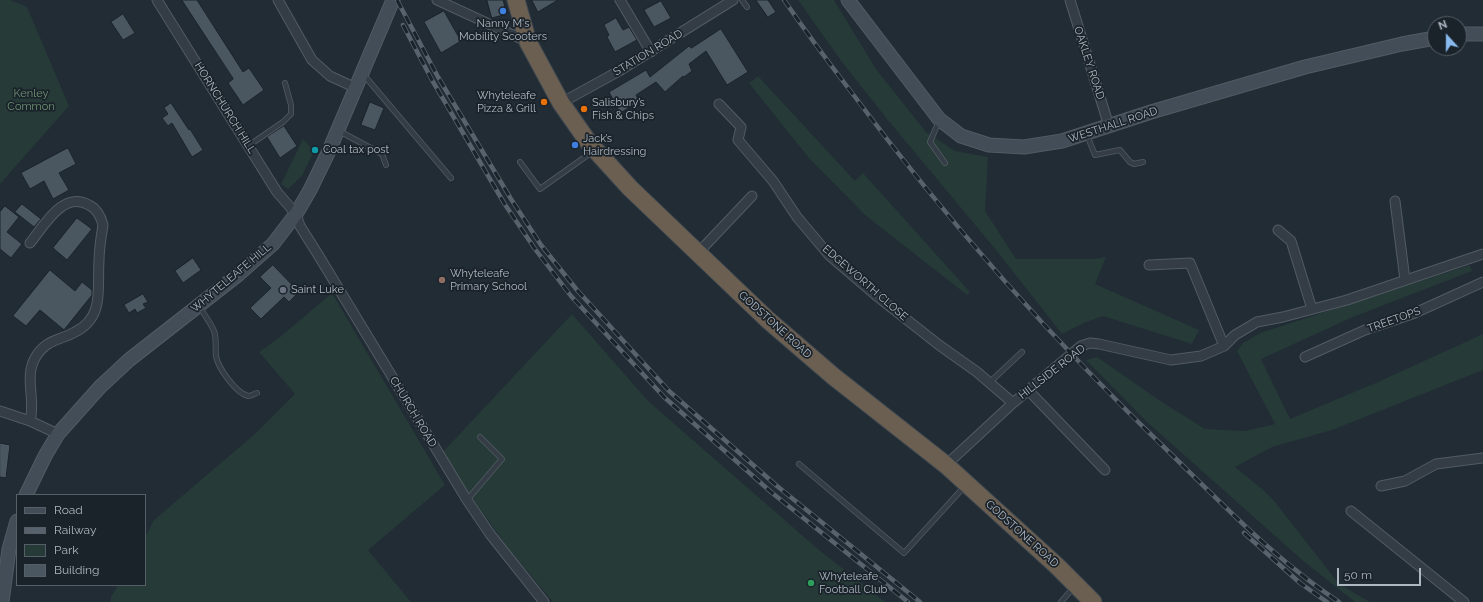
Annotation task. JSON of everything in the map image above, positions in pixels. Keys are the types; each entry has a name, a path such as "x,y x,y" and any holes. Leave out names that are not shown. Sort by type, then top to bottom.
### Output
{"highway":[{"name":"GODSTONE ROAD","path":"516,0 528,42 561,103 595,149 630,188 768,320 827,371 946,465 1057,566 1093,602"}],"street":[{"name":"HORNCHURCH HILL","path":"157,0 276,192 296,214"},
{"path":"278,0 312,60 330,76 356,88"},
{"name":"WHYTELEAFE HILL","path":"26,494 45,456 58,434 100,387 129,360 239,274 273,244 296,214 310,190 338,130 393,0"},
{"path":"437,0 528,42"},
{"path":"620,0 651,52"},
{"name":"STATION ROAD","path":"561,103 651,52 733,0"},
{"name":"WESTHALL ROAD","path":"848,0 939,119 960,136 989,145 1024,147 1062,141 1151,112 1305,67 1427,39"},
{"name":"OAKLEY ROAD","path":"1070,0 1109,126"},
{"path":"1467,34 1483,34"},
{"name":"EDGEWORTH CLOSE","path":"718,104 741,127 738,140 773,181 797,217 829,254 878,297 939,345 990,382 1013,402"},
{"path":"698,253 752,196"},
{"path":"30,243 57,210 63,205 71,202 78,201 91,205 102,220 103,225 98,263 98,306 88,322 77,332 52,341 46,345 36,357 30,373 30,421"},
{"path":"1395,201 1405,280"},
{"name":"CHURCH ROAD","path":"296,214 300,226 467,500 490,534 544,602"},
{"path":"1278,230 1290,241 1312,309"},
{"name":"HILLSIDE ROAD","path":"946,465 1013,402 1081,346 1090,343 1171,360 1201,356 1224,346 1235,335 1257,322 1283,317 1347,300 1483,254"},
{"path":"1149,265 1190,263 1224,346"},
{"name":"TREETOPS","path":"1305,357 1365,330 1415,313 1483,282"},
{"path":"1028,390 1105,470"},
{"path":"0,411 30,421 58,434"},
{"path":"1381,486 1405,481 1436,464 1483,458"},
{"path":"1351,511 1464,602"},
{"path":"2,602 9,549 16,524"}],"lane":[{"path":"742,0 747,7"},
{"path":"362,72 451,178"},
{"path":"248,146 283,122 291,114 291,104 285,83"},
{"path":"939,119 930,142 945,163"},
{"path":"338,130 382,154 386,165"},
{"path":"1086,133 1095,155 1120,150 1130,162 1134,164 1143,162"},
{"path":"520,162 540,189 595,149"},
{"path":"199,306 213,330 216,344 216,356 222,373 247,396 251,396 256,393"},
{"path":"990,382 1022,352"},
{"path":"467,500 502,458 480,437"},
{"path":"799,464 904,554 967,484"},
{"path":"1060,602 1076,585"}],"green space":[{"name":"Kenley Common","path":"0,0 10,0 27,7 69,106 0,184"},
{"path":"798,0 834,0 876,69 926,132 955,151 988,157 985,211 1016,259 1092,259 1106,257 1095,284 1199,330 1192,344 1103,316 1084,323 1062,334 996,250 887,119 842,62"},
{"path":"758,76 855,181 863,173 970,292 967,295 865,215 808,157 749,83"},
{"path":"303,139 314,151 302,176 288,189 281,184"},
{"path":"1470,265 1472,271 1353,317 1261,359 1290,419 1378,382 1483,334 1483,370 1332,430 1272,447 1235,467 1261,488 1275,502 1336,580 1349,590 1370,602 1355,602 1302,560 1147,422 1086,360 1097,357 1162,402 1205,429 1245,431 1275,424 1237,351 1243,343 1260,333"},
{"path":"332,293 445,485 368,550 411,602 111,602 111,597 117,586 146,586 146,535 154,520 256,433 295,394 259,352 279,338"},
{"path":"572,314 648,401 818,549 885,602 553,602 508,548 441,454"}],"building":[{"path":"182,0 197,0 243,72 249,68 264,90 243,105 228,83 233,79"},
{"path":"487,0 503,0 507,14 492,18"},
{"path":"532,0 558,0 538,12"},
{"path":"756,0 768,0 776,12 768,17"},
{"path":"661,1 671,18 654,27 644,10"},
{"path":"444,11 461,41 441,53 424,22"},
{"path":"123,14 135,33 123,40 111,22"},
{"path":"616,18 623,30 629,27 637,40 615,52 607,37 609,35 604,25"},
{"path":"721,29 748,72 727,85 706,51 689,64 692,71 684,77 683,76 665,92 656,82 636,95 639,102 620,113 609,92 646,70 650,77 689,46 691,48"},
{"path":"370,102 384,108 375,130 361,125"},
{"path":"171,103 203,150 192,157 172,123 168,126 162,118 168,114 164,108"},
{"path":"284,126 297,146 280,158 267,137"},
{"path":"68,148 76,164 59,173 69,190 53,199 44,181 30,189 21,173"},
{"path":"22,204 41,219 34,227 15,212"},
{"path":"5,206 19,217 7,232 22,244 11,258 0,249 0,212"},
{"path":"77,218 92,229 67,260 53,248"},
{"path":"193,258 201,270 183,283 175,271"},
{"name":"Saint Luke","path":"273,265 299,292 289,302 284,297 261,319 250,308 271,288 260,277"},
{"path":"50,270 75,291 82,282 92,290 92,295 64,330 40,310 26,326 13,316"},
{"path":"143,294 148,302 143,304 146,308 137,313 135,309 129,313 124,305"},
{"path":"0,443 10,445 6,478 0,477"}],"railway":[{"path":"397,0 438,77 511,199 541,245 577,290 669,391 777,486 920,602"},
{"path":"784,0 809,36 926,188 1004,280 1045,325 1129,413 1236,517 1268,547 1311,582 1339,602"},
{"path":"403,25 432,80 504,203 535,249 571,296 664,397 771,492 908,602"},
{"path":"1244,533 1300,583 1327,602"}],"place":[{"name":"Nanny M's Mobility Scooters","path":"503,11"},
{"name":"Whyteleafe Pizza & Grill","path":"544,102"},
{"name":"Salisbury’s Fish & Chips","path":"584,109"},
{"name":"Jack’s Hairdressing","path":"575,145"},
{"name":"Coal tax post","path":"315,150"},
{"name":"Whyteleafe Primary School","path":"442,280"},
{"name":"Saint Luke","path":"283,290"},
{"name":"Whyteleafe Football Club","path":"811,583"}]}
